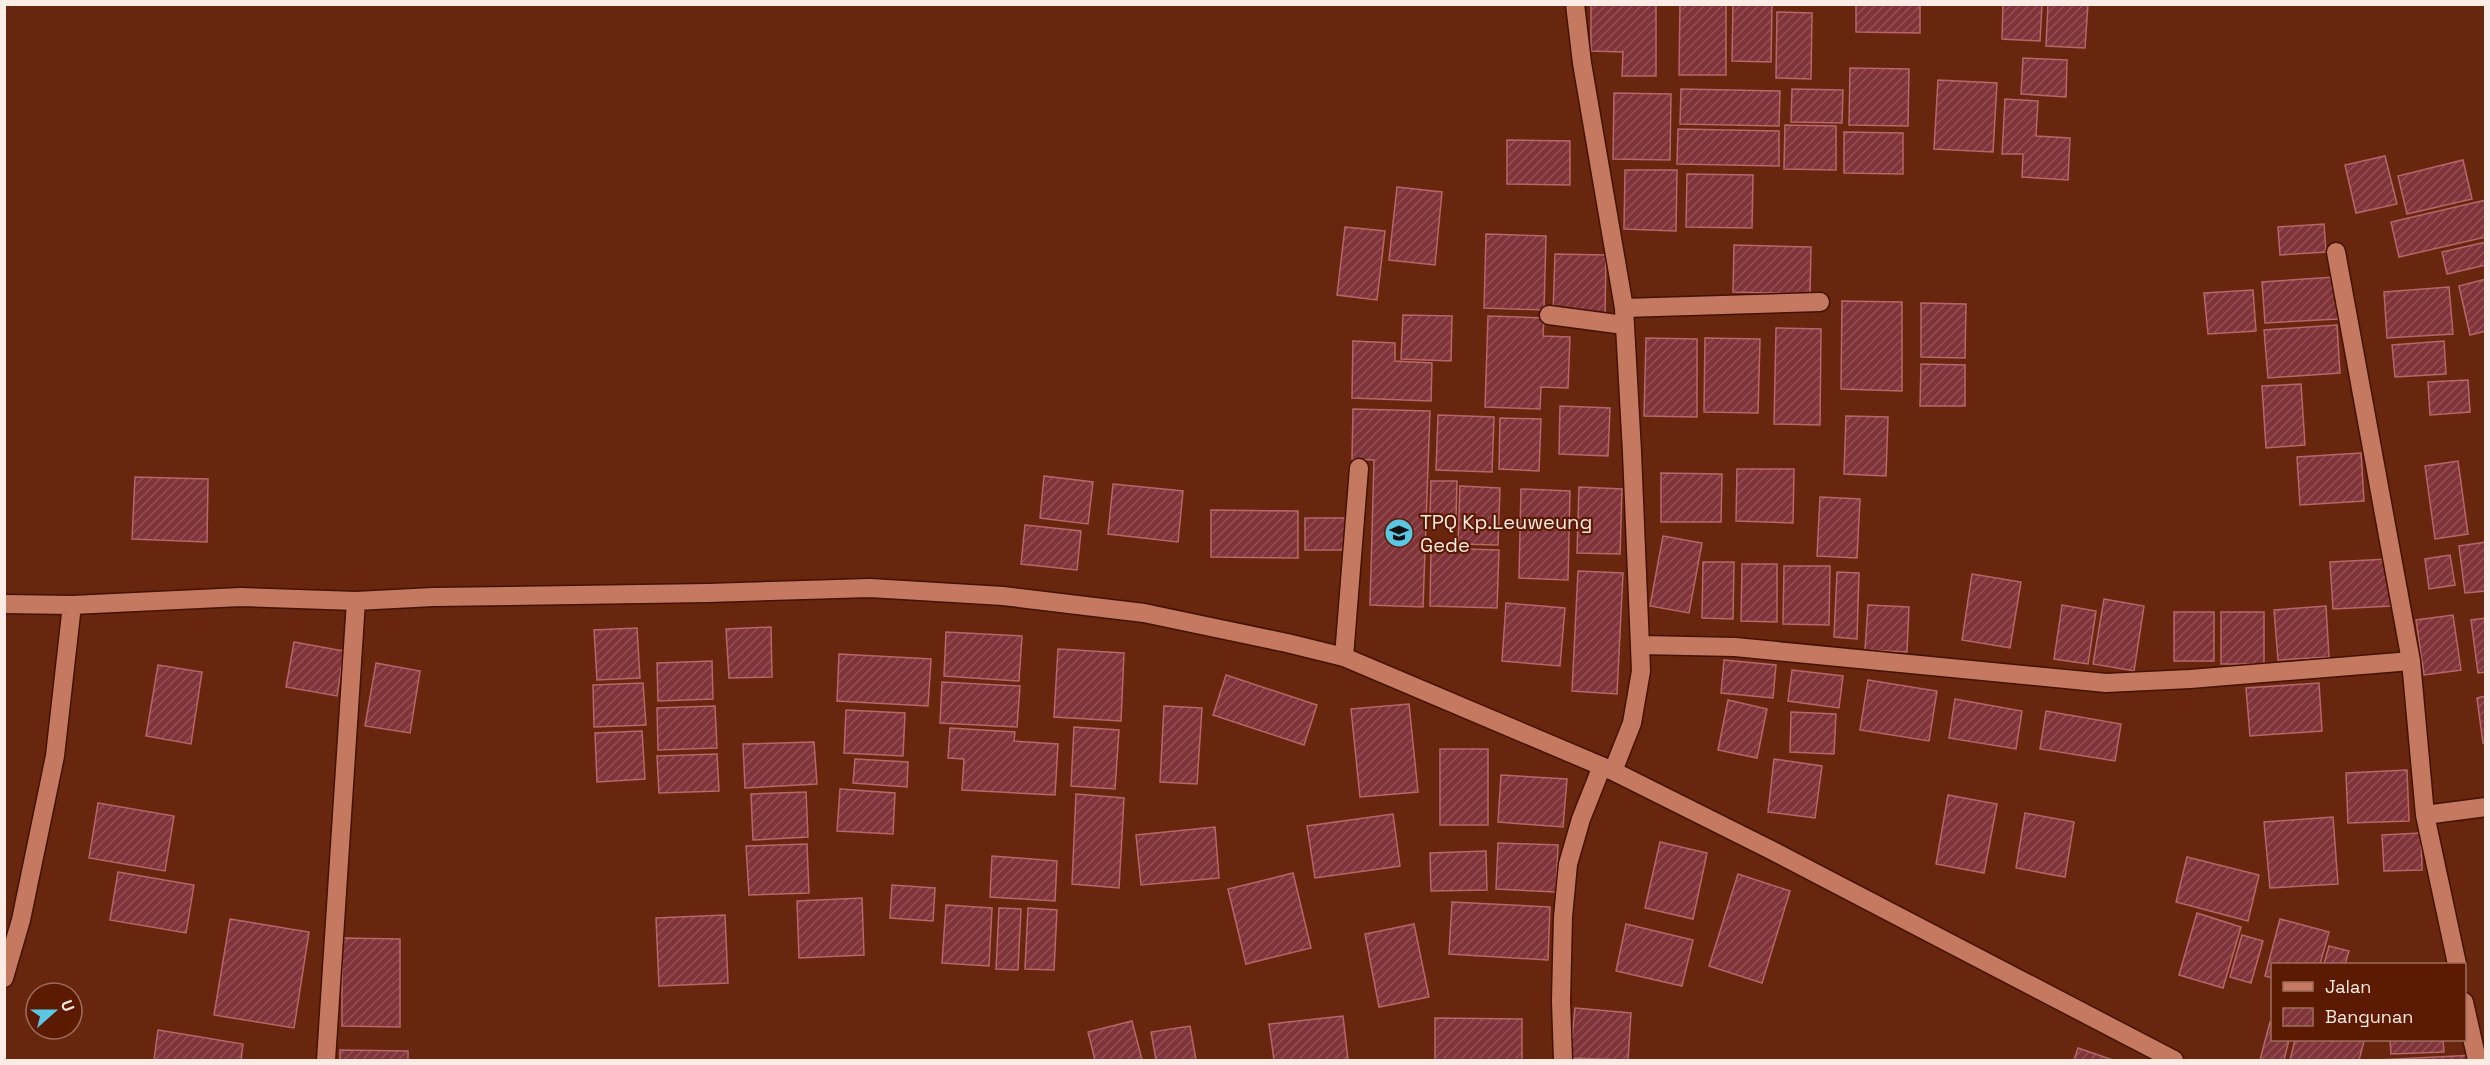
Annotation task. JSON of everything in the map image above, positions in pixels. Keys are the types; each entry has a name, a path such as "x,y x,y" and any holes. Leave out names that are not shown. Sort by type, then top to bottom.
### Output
{"street":[{"path":"1563,1060 1561,1001 1563,917 1569,864 1581,819 1632,723 1641,672 1624,317 1582,63 1575,4"},
{"path":"2336,252 2411,661 2425,815 2457,963"},
{"path":"1549,315 1624,317 1698,308 1820,302"},
{"path":"1344,657 1359,468"},
{"path":"4,604 72,605 241,597 356,601 433,597 870,588 1003,596 1144,613 1287,643 1344,657 1608,768 1771,850 2174,1060"},
{"path":"326,1060 356,601"},
{"path":"4,978 21,920 55,756 72,605"},
{"path":"1641,645 1735,647 2106,683 2190,679 2411,661"},
{"path":"2425,815 2486,807"},
{"path":"2466,1011 2477,1060"}],"building":[{"path":"1591,4 1656,4 1656,76 1622,76 1623,52 1591,51"},
{"path":"1680,4 1726,4 1726,75 1679,75"},
{"path":"1733,4 1772,4 1771,62 1732,61"},
{"path":"1856,4 1920,4 1920,33 1856,32"},
{"path":"2003,4 2042,4 2040,41 2002,39"},
{"path":"2048,4 2088,4 2085,48 2046,46"},
{"path":"1777,12 1812,13 1811,79 1776,78"},
{"path":"2023,58 2067,60 2066,97 2021,94"},
{"path":"1850,68 1909,69 1908,126 1849,125"},
{"path":"1938,80 1997,83 1993,152 1934,149"},
{"path":"1681,89 1780,91 1779,126 1680,124"},
{"path":"1792,89 1843,90 1842,123 1791,122"},
{"path":"1614,93 1671,94 1670,160 1613,159"},
{"path":"2005,99 2038,101 2036,136 2070,138 2068,180 2022,177 2023,154 2002,154"},
{"path":"1785,125 1836,126 1836,170 1784,169"},
{"path":"1678,129 1779,131 1779,166 1677,164"},
{"path":"1844,132 1903,133 1903,174 1844,173"},
{"path":"1507,140 1570,141 1570,185 1507,184"},
{"path":"2385,156 2397,204 2356,213 2345,165"},
{"path":"2463,160 2472,199 2407,214 2398,176"},
{"path":"1625,170 1677,170 1676,231 1624,229"},
{"path":"1687,174 1753,175 1752,228 1686,227"},
{"path":"1397,187 1442,192 1435,265 1389,260"},
{"path":"2486,200 2486,237 2399,257 2391,222"},
{"path":"2324,224 2326,252 2280,255 2278,227"},
{"path":"1345,227 1385,231 1377,300 1337,295"},
{"path":"1486,234 1546,236 1544,310 1484,308"},
{"path":"2486,242 2486,265 2447,274 2442,252"},
{"path":"1734,245 1811,247 1810,294 1733,292"},
{"path":"1555,254 1606,255 1605,316 1553,314"},
{"path":"2335,277 2338,319 2265,323 2262,282"},
{"path":"2486,279 2486,331 2470,335 2459,286"},
{"path":"2449,287 2453,334 2387,338 2384,292"},
{"path":"2253,290 2256,331 2208,334 2204,293"},
{"path":"1842,301 1902,302 1902,391 1841,389"},
{"path":"1921,303 1966,304 1965,358 1921,357"},
{"path":"1403,315 1452,316 1451,361 1401,359"},
{"path":"1488,316 1544,318 1543,336 1570,337 1568,388 1541,387 1540,409 1485,407"},
{"path":"2337,325 2340,373 2268,378 2264,330"},
{"path":"1776,328 1821,329 1820,425 1774,424"},
{"path":"1646,338 1697,339 1697,417 1644,416"},
{"path":"1705,338 1760,339 1758,413 1704,412"},
{"path":"1353,341 1395,343 1395,361 1432,363 1431,401 1352,398"},
{"path":"2444,341 2446,374 2395,377 2392,345"},
{"path":"1921,364 1965,365 1965,406 1920,406"},
{"path":"2468,380 2470,412 2430,415 2428,382"},
{"path":"2301,384 2305,445 2266,448 2262,386"},
{"path":"1560,406 1610,408 1608,456 1559,454"},
{"name":"TPQ Kp.Leuweung Gede","path":"1353,409 1430,411 1423,607 1370,605 1374,460 1352,459"},
{"path":"1438,415 1494,417 1492,472 1436,470"},
{"path":"1846,416 1888,417 1886,476 1844,474"},
{"path":"1500,418 1541,419 1539,471 1499,469"},
{"path":"2361,453 2364,501 2300,505 2297,457"},
{"path":"2458,461 2468,534 2435,539 2425,466"},
{"path":"1737,469 1794,469 1793,523 1736,521"},
{"path":"1661,473 1722,474 1721,522 1661,522"},
{"path":"1044,476 1093,482 1088,524 1040,518"},
{"path":"135,477 208,479 207,542 132,539"},
{"path":"1431,481 1457,481 1456,517 1430,516"},
{"path":"1113,484 1183,491 1178,542 1108,534"},
{"path":"1460,486 1500,488 1498,545 1458,544"},
{"path":"1579,487 1622,489 1620,554 1577,553"},
{"path":"1521,489 1570,491 1568,580 1519,578"},
{"path":"1820,497 1860,499 1857,558 1817,556"},
{"path":"1211,510 1298,511 1298,558 1211,557"},
{"path":"1305,518 1350,518 1350,550 1305,550"},
{"path":"1025,525 1081,531 1077,570 1021,564"},
{"path":"1663,536 1702,543 1689,613 1650,606"},
{"path":"2486,542 2486,591 2465,593 2459,546"},
{"path":"1431,548 1499,550 1497,608 1430,606"},
{"path":"2450,555 2455,585 2429,589 2425,559"},
{"path":"2389,559 2392,606 2333,609 2330,562"},
{"path":"1703,562 1734,562 1733,619 1702,618"},
{"path":"1742,564 1777,564 1777,622 1741,621"},
{"path":"1784,566 1830,566 1829,625 1783,624"},
{"path":"1578,571 1623,573 1617,694 1572,691"},
{"path":"1837,572 1859,573 1857,639 1834,637"},
{"path":"1972,574 2021,582 2010,648 1962,640"},
{"path":"2104,599 2144,606 2134,671 2093,664"},
{"path":"1506,603 1565,608 1560,666 1502,661"},
{"path":"1868,605 1909,607 1907,652 1865,650"},
{"path":"2062,605 2096,611 2088,664 2054,659"},
{"path":"2326,606 2329,657 2278,660 2274,610"},
{"path":"2174,612 2214,612 2214,661 2174,661"},
{"path":"2221,612 2264,612 2264,664 2221,664"},
{"path":"2453,615 2461,670 2424,675 2416,620"},
{"path":"2486,618 2486,672 2478,673 2471,620"},
{"path":"771,627 772,677 729,678 726,629"},
{"path":"637,628 640,678 597,680 594,630"},
{"path":"946,632 1022,636 1019,681 944,676"},
{"path":"294,642 344,651 337,696 286,687"},
{"path":"1058,649 1124,653 1121,721 1054,717"},
{"path":"839,654 931,659 928,706 837,701"},
{"path":"1724,660 1776,665 1773,698 1721,693"},
{"path":"712,661 713,699 658,701 657,663"},
{"path":"376,663 420,671 410,733 365,726"},
{"path":"158,665 202,672 191,744 146,736"},
{"path":"1792,670 1843,676 1839,708 1788,701"},
{"path":"1226,675 1317,705 1304,745 1213,715"},
{"path":"1868,680 1937,691 1929,741 1860,730"},
{"path":"942,682 1020,686 1017,727 940,723"},
{"path":"643,683 646,725 594,727 593,685"},
{"path":"2319,683 2322,731 2250,736 2246,688"},
{"path":"2486,696 2486,743 2483,743 2477,698"},
{"path":"1955,699 2022,711 2016,749 1949,738"},
{"path":"1728,700 1767,709 1757,758 1718,750"},
{"path":"1409,704 1418,792 1360,797 1351,709"},
{"path":"715,706 717,748 658,750 657,708"},
{"path":"1164,706 1202,708 1197,784 1160,782"},
{"path":"846,710 905,713 903,756 844,753"},
{"path":"2046,711 2121,724 2115,761 2040,749"},
{"path":"1791,712 1836,714 1834,754 1790,752"},
{"path":"1074,727 1119,730 1115,789 1071,786"},
{"path":"950,728 1015,732 1014,741 1058,744 1055,795 962,790 964,759 948,758"},
{"path":"642,731 645,779 597,782 595,733"},
{"path":"814,742 817,784 745,788 743,744"},
{"path":"1440,749 1488,749 1488,825 1440,825"},
{"path":"717,754 719,791 659,793 657,756"},
{"path":"855,759 908,762 907,787 853,783"},
{"path":"1774,759 1822,766 1815,818 1768,812"},
{"path":"2407,770 2409,821 2348,823 2346,773"},
{"path":"1501,775 1567,779 1563,827 1498,822"},
{"path":"840,789 895,793 893,834 837,831"},
{"path":"806,792 808,837 753,840 751,794"},
{"path":"1076,794 1124,798 1119,888 1072,884"},
{"path":"1948,795 1997,804 1984,873 1936,864"},
{"path":"98,803 174,816 165,871 89,858"},
{"path":"2025,813 2074,822 2065,877 2016,868"},
{"path":"1393,814 1400,866 1315,878 1307,826"},
{"path":"2333,817 2338,884 2270,888 2264,822"},
{"path":"1215,827 1219,878 1141,885 1136,835"},
{"path":"2421,833 2422,870 2384,871 2382,835"},
{"path":"1660,842 1707,853 1693,919 1645,908"},
{"path":"1498,843 1558,845 1556,892 1496,889"},
{"path":"807,844 809,893 749,895 746,846"},
{"path":"1486,851 1487,890 1431,891 1430,853"},
{"path":"992,856 1057,861 1055,901 990,897"},
{"path":"2187,857 2259,875 2248,921 2176,902"},
{"path":"118,872 194,885 186,933 110,920"},
{"path":"1293,873 1311,948 1246,964 1228,889"},
{"path":"1738,874 1790,891 1762,983 1709,966"},
{"path":"892,885 935,888 933,921 890,918"},
{"path":"862,898 864,955 799,958 797,901"},
{"path":"1452,902 1550,907 1548,960 1449,954"},
{"path":"946,905 992,908 989,966 942,963"},
{"path":"999,908 1021,909 1018,970 996,969"},
{"path":"1028,908 1057,910 1054,970 1025,969"},
{"path":"2197,913 2241,927 2223,988 2179,975"},
{"path":"725,915 728,983 659,986 656,918"},
{"path":"230,919 309,932 294,1028 214,1015"},
{"path":"2280,919 2329,932 2320,963 2271,963 2271,978 2265,976"},
{"path":"1414,924 1429,997 1379,1007 1365,934"},
{"path":"1626,924 1693,940 1682,986 1616,971"},
{"path":"2242,935 2263,941 2251,983 2230,977"},
{"path":"342,938 400,939 400,1027 342,1026"},
{"path":"2329,946 2349,951 2345,963 2324,963"},
{"path":"1575,1008 1631,1013 1628,1060 1570,1058"},
{"path":"1343,1016 1348,1060 1274,1060 1269,1024"},
{"path":"1435,1018 1522,1019 1522,1060 1435,1060"},
{"path":"1132,1021 1142,1060 1095,1060 1088,1032"},
{"path":"2271,1022 2271,1041 2289,1041 2284,1060 2260,1060"},
{"path":"1190,1026 1196,1060 1156,1060 1151,1032"},
{"path":"158,1030 243,1044 241,1060 154,1060"},
{"path":"2295,1041 2364,1041 2359,1060 2290,1060"},
{"path":"2390,1041 2443,1041 2444,1052 2391,1054"},
{"path":"2078,1048 2113,1060 2074,1060"},
{"path":"340,1050 408,1051 408,1060 340,1060"},
{"path":"2475,1055 2475,1060 2377,1060"}],"place":[{"name":"TPQ Kp.Leuweung Gede","path":"1399,533"}]}
